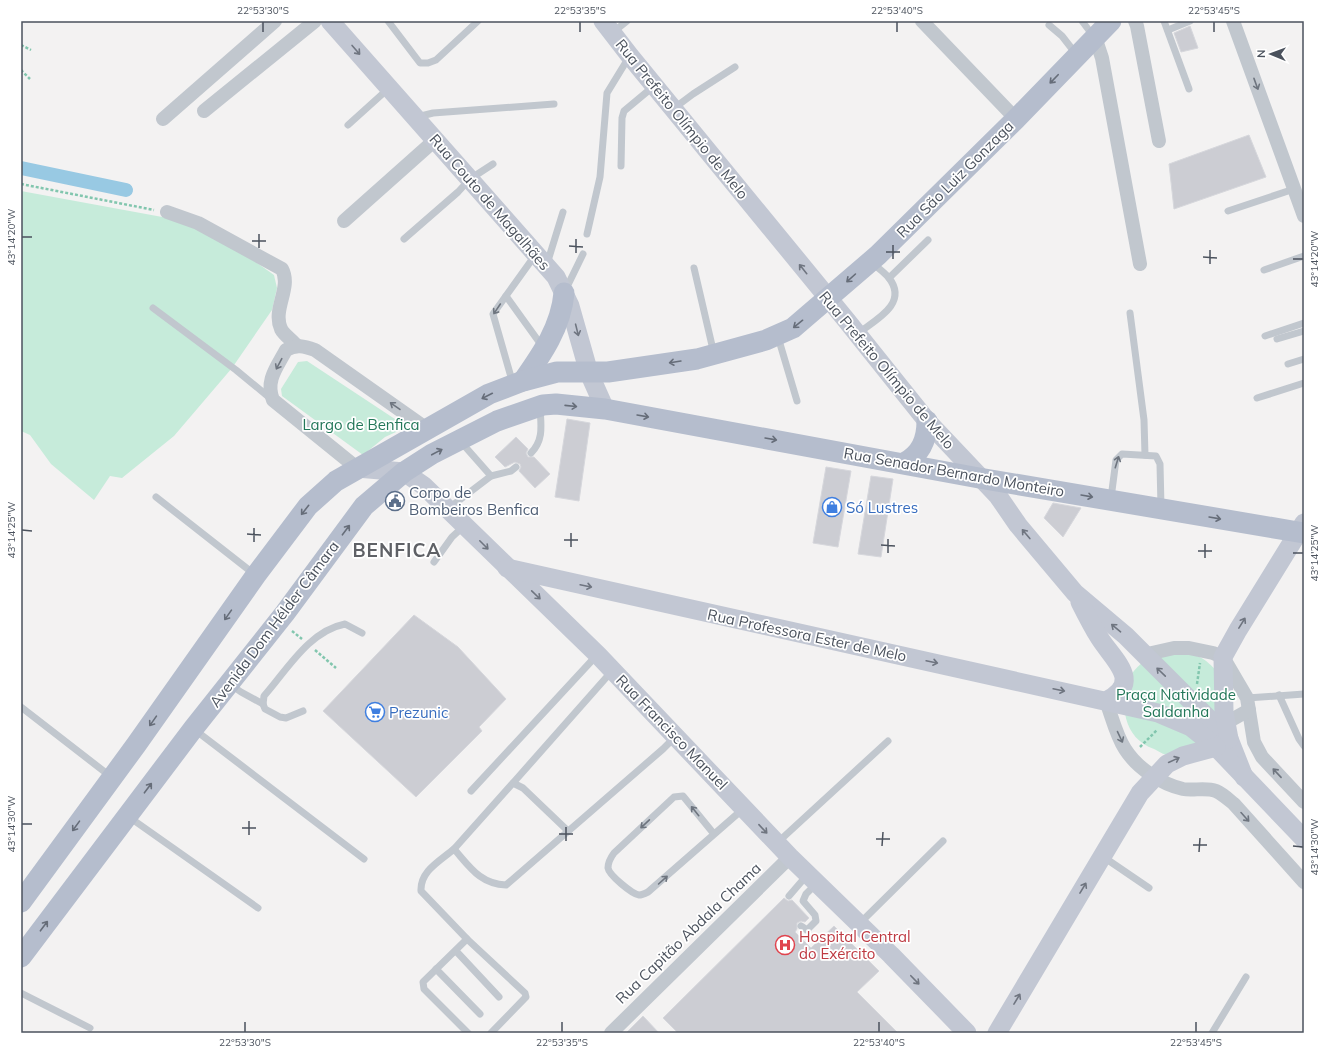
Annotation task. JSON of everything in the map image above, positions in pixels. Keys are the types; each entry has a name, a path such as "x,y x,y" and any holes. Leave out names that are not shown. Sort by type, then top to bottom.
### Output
{"main road":[{"name":"Rua São Luiz Gonzaga","path":"427,429 489,394 518,383 557,372 589,373 626,370 697,358 766,340 793,328 870,261 1016,119 1111,21"},
{"path":"518,383 544,349 563,309 564,293"},
{"name":"Avenida Dom Hélder Câmara","path":"21,957 127,816 285,613 364,506 404,472 459,440 497,421 540,406 556,404 605,409"},
{"name":"Rua Senador Bernardo Monteiro","path":"605,409 979,478 1162,509 1302,530"},
{"path":"904,463 913,458 922,446 926,438 926,421"},
{"path":"21,902 256,575 308,506 336,481 427,429"}],"street":[{"path":"163,119 275,21"},
{"path":"204,111 315,21"},
{"name":"Rua Couto de Magalhães","path":"330,21 556,277 570,306 589,373 605,409"},
{"path":"922,21 1016,119"},
{"path":"1134,21 1137,26 1159,141"},
{"path":"1233,21 1304,216"},
{"name":"Rua Prefeito Olímpio de Melo","path":"608,27 673,110 857,334 926,421 979,478 998,496 1018,525 1075,593 1126,636 1224,736"},
{"path":"1095,38 1102,58 1140,264"},
{"path":"344,221 435,140"},
{"path":"167,212 198,223 282,269 285,274 285,285 279,313 282,330 296,345 315,350 427,429"},
{"path":"296,345 286,350 271,379 269,387 273,400 357,468 404,472"},
{"name":"Rua Francisco Manuel","path":"404,472 424,486 598,655 784,850 967,1033"},
{"path":"1302,530 1238,630 1224,657 1224,736 1244,777 1304,839"},
{"name":"Rua Professora Ester de Melo","path":"507,568 1106,701"},
{"path":"1075,593 1099,638 1125,675 1122,690 1106,701"},
{"path":"1143,655 1174,648 1182,648 1213,653 1224,657 1248,704 1254,742 1262,757 1304,802"},
{"path":"1106,701 1158,713 1191,727 1224,736"},
{"path":"1106,701 1126,750 1153,777 1170,785 1184,789 1216,791 1225,797 1234,804 1304,882"},
{"path":"997,1033 1140,793 1153,777 1167,764 1224,736 1248,704"},
{"name":"Rua Capitão Abdala Chama","path":"611,1033 784,850"}],"lane":[{"path":"388,21 420,63 428,63 436,60 478,21"},
{"path":"608,27 627,21"},
{"path":"1082,21 1095,38"},
{"path":"1164,21 1189,89"},
{"path":"1168,30 1190,21"},
{"path":"1049,25 1062,36 1078,55"},
{"path":"587,234 600,177 607,93 630,56"},
{"path":"673,110 693,94 735,67"},
{"path":"621,166 622,118 624,111 654,85"},
{"path":"348,125 389,88"},
{"path":"415,117 433,114 554,104"},
{"path":"404,239 458,192 470,179 493,164"},
{"path":"1228,211 1294,189"},
{"path":"518,383 493,314 506,296 541,260 563,212"},
{"path":"889,278 928,240"},
{"path":"564,293 583,254"},
{"path":"1264,270 1304,256"},
{"path":"857,334 893,306 896,299 895,290 889,278 870,261"},
{"path":"694,268 714,354"},
{"path":"506,296 544,349"},
{"path":"153,308 236,370 273,400"},
{"path":"1130,313 1144,420 1145,455"},
{"path":"1265,336 1304,323"},
{"path":"1277,340 1304,331"},
{"path":"777,335 797,401"},
{"path":"1288,364 1304,359"},
{"path":"1257,398 1304,383"},
{"path":"531,453 537,447 542,434 540,406"},
{"path":"459,440 491,476"},
{"path":"1110,500 1116,460 1118,456 1122,454 1156,456 1158,458 1162,509"},
{"path":"447,509 491,476 511,471 516,467"},
{"path":"156,497 246,569 256,575"},
{"path":"434,562 464,526"},
{"path":"303,711 286,718 280,717 265,709 263,704 264,696 312,640 332,626 345,624 362,633"},
{"path":"471,791 598,655"},
{"path":"491,1033 524,1000 526,997 525,993 467,940 421,891 421,882 425,874 454,849 612,670"},
{"path":"230,683 241,692 263,704"},
{"path":"1248,704 1279,695 1304,694"},
{"path":"1279,695 1299,739 1304,746"},
{"path":"21,707 112,777"},
{"path":"194,729 364,859"},
{"path":"454,849 483,880 495,884 506,885 675,736"},
{"path":"784,850 888,741"},
{"path":"512,782 523,788 568,831"},
{"path":"714,834 683,796 679,795 674,797 614,853 609,860 608,868 611,874 630,892 639,895 648,892 744,808"},
{"path":"127,816 258,908"},
{"path":"859,924 943,841"},
{"path":"1102,856 1149,888"},
{"path":"789,896 812,878"},
{"path":"801,926 807,930 816,921 815,915 803,901 812,878"},
{"path":"467,940 424,982 424,989 468,1033"},
{"path":"456,951 498,997"},
{"path":"436,969 480,1014"},
{"path":"1212,1033 1246,977"},
{"path":"21,993 90,1028"}],"path":[{"path":"21,45 31,50"},
{"path":"21,70 30,78"},
{"path":"21,184 167,212"}],"green space":[{"path":"21,191 184,221 211,230 274,275 277,288 272,310 232,368 174,436 122,478 110,476 94,500 51,464 30,435 21,431"},
{"name":"Largo de Benfica","path":"307,361 407,427 385,437 363,455 282,396 281,389 298,362"},
{"name":"Praça Natividade Saldanha","path":"1155,654 1186,654 1200,657 1215,669 1223,679 1210,743 1172,755 1166,755 1144,744 1130,729 1126,719 1125,698 1130,677 1141,664"}],"building":[{"path":"1190,26 1198,48 1181,52 1174,33"},
{"path":"1249,135 1266,177 1174,209 1169,164"},
{"path":"567,419 590,423 579,501 555,497"},
{"path":"516,437 528,449 526,453 528,457 534,457 550,474 535,488 519,471 521,467 520,464 515,462 505,467 495,457"},
{"name":"Só Lustres","path":"826,467 851,471 838,547 813,543"},
{"path":"871,476 893,479 881,557 858,554"},
{"path":"1053,503 1081,508 1063,537 1044,518"},
{"path":"414,615 458,647 506,699 479,727 482,731 416,797 323,711"},
{"name":"Hospital Central do Exército","path":"784,898 788,901 792,900 809,918 805,922 801,921 797,923 797,929 795,932 811,948 834,926 879,971 857,992 898,1033 678,1033 663,1018"},
{"path":"643,1016 659,1033 626,1033"}],"waterway":[{"path":"21,168 126,190"}],"place":[{"name":"Corpo de Bombeiros Benfica","path":"395,501"},
{"name":"Só Lustres","path":"832,507"},
{"name":"Prezunic","path":"375,712"},
{"name":"Hospital Central do Exército","path":"785,945"}],"district":[{"name":"BENFICA","path":"397,550"}]}
